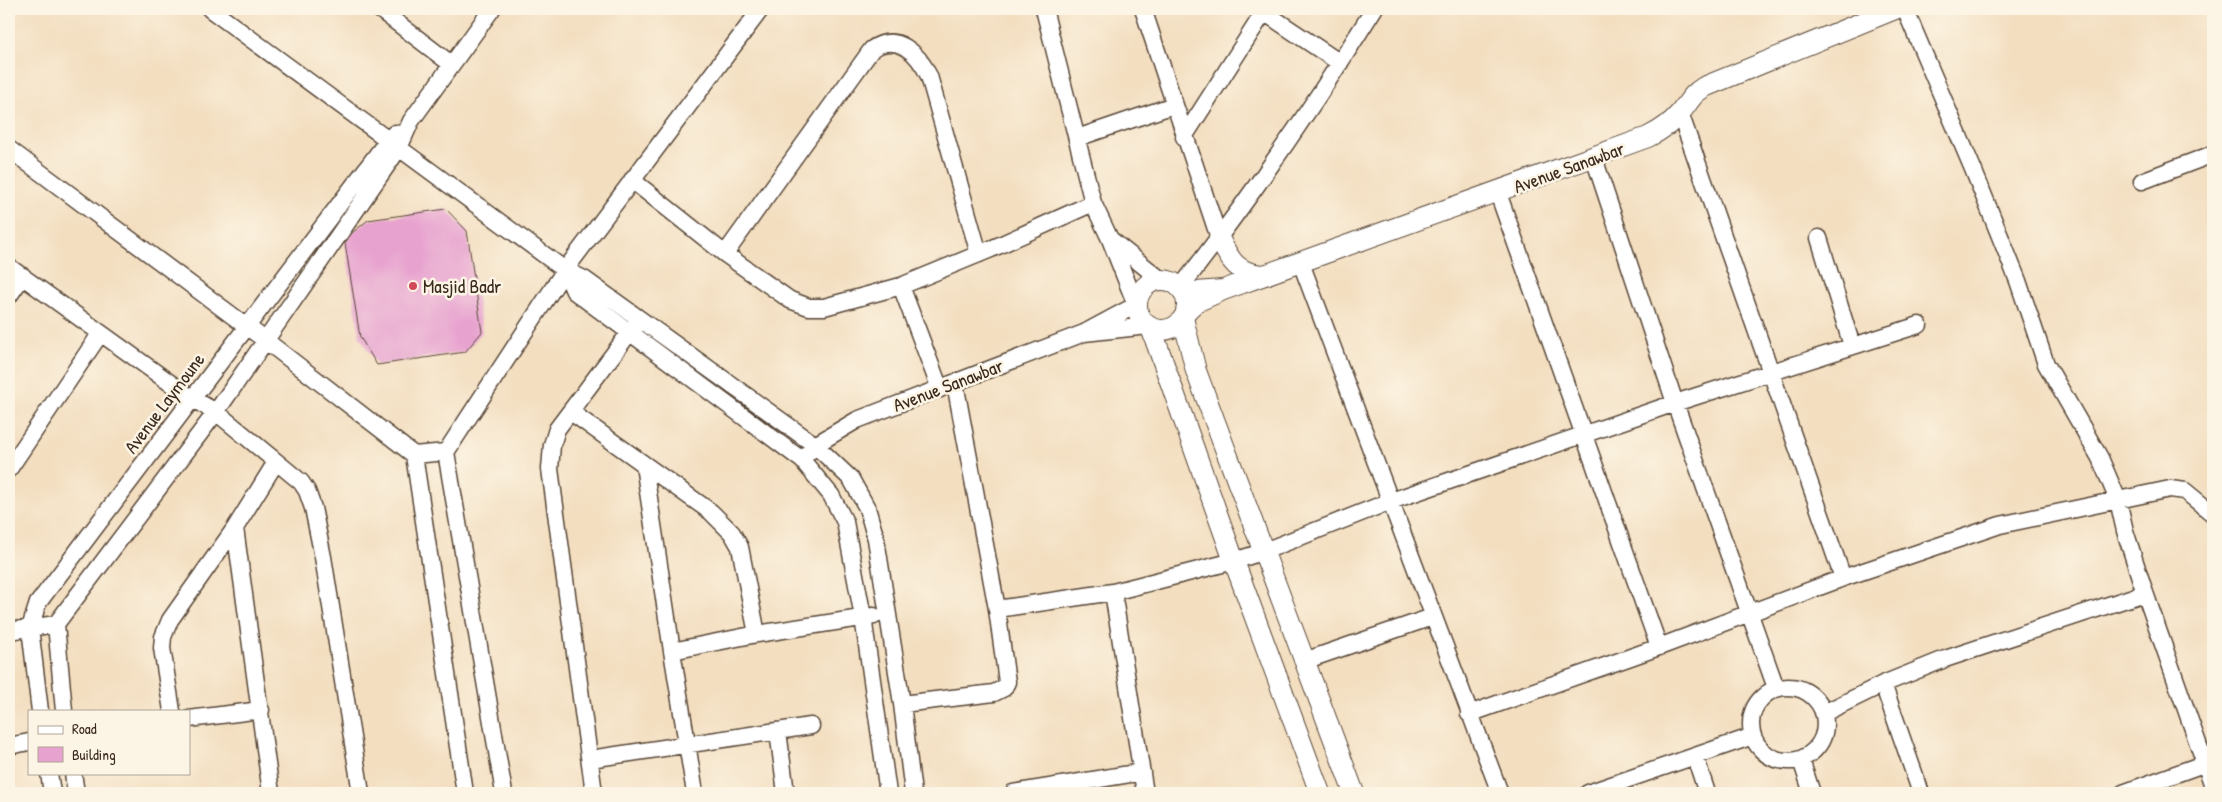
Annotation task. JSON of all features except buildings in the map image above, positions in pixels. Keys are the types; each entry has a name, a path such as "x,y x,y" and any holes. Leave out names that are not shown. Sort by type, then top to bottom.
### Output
{"street":[{"path":"210,9 565,270 584,279 634,326 802,460 831,495 845,522 863,617 888,793"},
{"path":"379,9 451,64"},
{"path":"64,710 56,624 216,412 393,144 492,9"},
{"path":"504,793 446,452 565,270 761,9"},
{"path":"1044,9 1092,203 1110,239 1140,319 1149,327 1320,793"},
{"path":"1181,289 1219,238 1340,63 1374,9"},
{"name":"Avenue Sanawbar","path":"1223,290 1301,264 1648,137 1663,129 1680,113 1692,95 1704,87 1895,9"},
{"path":"1905,9 2018,281 2046,364 2100,458 2118,500 2125,531 2145,593 2213,786"},
{"path":"1184,137 1265,10 1340,63"},
{"path":"1148,12 1174,106 1219,238 1228,256 1237,267 1252,275 1268,275"},
{"path":"725,254 872,49 890,41 915,52 928,76 979,254"},
{"path":"1076,138 1174,106"},
{"path":"1680,113 1843,578"},
{"name":"Avenue Laymoune","path":"40,710 30,628 38,603 191,398 393,144"},
{"path":"9,149 248,327 414,455 446,452"},
{"path":"2142,181 2213,154"},
{"path":"1594,158 1675,403 1776,688"},
{"path":"632,180 725,254 790,300 809,307 824,307 901,286 979,254 1092,203"},
{"path":"1498,193 1659,648"},
{"path":"1819,238 1852,346"},
{"path":"1110,239 1160,279"},
{"path":"1301,264 1391,501 1432,617 1500,793"},
{"path":"9,267 191,398 216,412 301,482 313,508 323,556 361,793"},
{"path":"9,296 23,276"},
{"path":"1084,332 1136,305 1140,291 1145,286 1160,279 1169,280 1181,289 1186,297 1185,314 1196,371 1262,552 1354,793"},
{"path":"901,286 948,386 997,609 1007,682 1004,688 994,693 902,704"},
{"path":"1181,289 1196,292 1223,290"},
{"path":"1084,332 1149,327 1165,330 1172,328 1196,302 1223,290"},
{"path":"997,609 1113,592 1234,561 1262,552 1391,501 1675,403 1919,325"},
{"path":"594,793 550,469 552,445 557,429 634,326"},
{"path":"634,326 815,445 851,479 867,508 876,539 902,704 913,793"},
{"name":"Avenue Sanawbar","path":"802,460 815,445 857,420 1084,332"},
{"path":"9,469 100,334"},
{"path":"571,412 711,512 732,533 740,547 757,634"},
{"path":"414,455 465,793"},
{"path":"172,710 162,648 163,637 170,620 235,528 276,462"},
{"path":"644,465 694,793"},
{"path":"1470,714 1659,648 1843,578 2000,525 2170,488 2185,491 2213,514"},
{"path":"235,528 271,793"},
{"path":"1113,592 1145,793"},
{"path":"1824,713 1883,684 1945,659 2145,593"},
{"path":"672,651 757,634 888,614"},
{"path":"1304,660 1432,617"},
{"path":"9,631 56,624"},
{"path":"1883,684 1921,793"},
{"path":"1788,686 1799,688 1810,694 1818,702 1824,713 1825,726 1822,738 1815,749 1801,760 1780,760 1768,756 1759,748 1750,725 1752,713 1757,702 1765,694 1776,688 1788,686"},
{"path":"190,720 261,710"},
{"path":"590,759 811,726"},
{"path":"778,731 786,793"},
{"path":"1588,793 1753,736"},
{"path":"9,746 28,742"},
{"path":"1695,756 1707,793"},
{"path":"1801,760 1812,793"},
{"path":"2123,793 2206,763"},
{"path":"1013,793 1142,772"},
{"path":"49,774 52,793"},
{"path":"73,774 76,793"}],"place":[{"name":"Masjid Badr","path":"413,286"}]}
